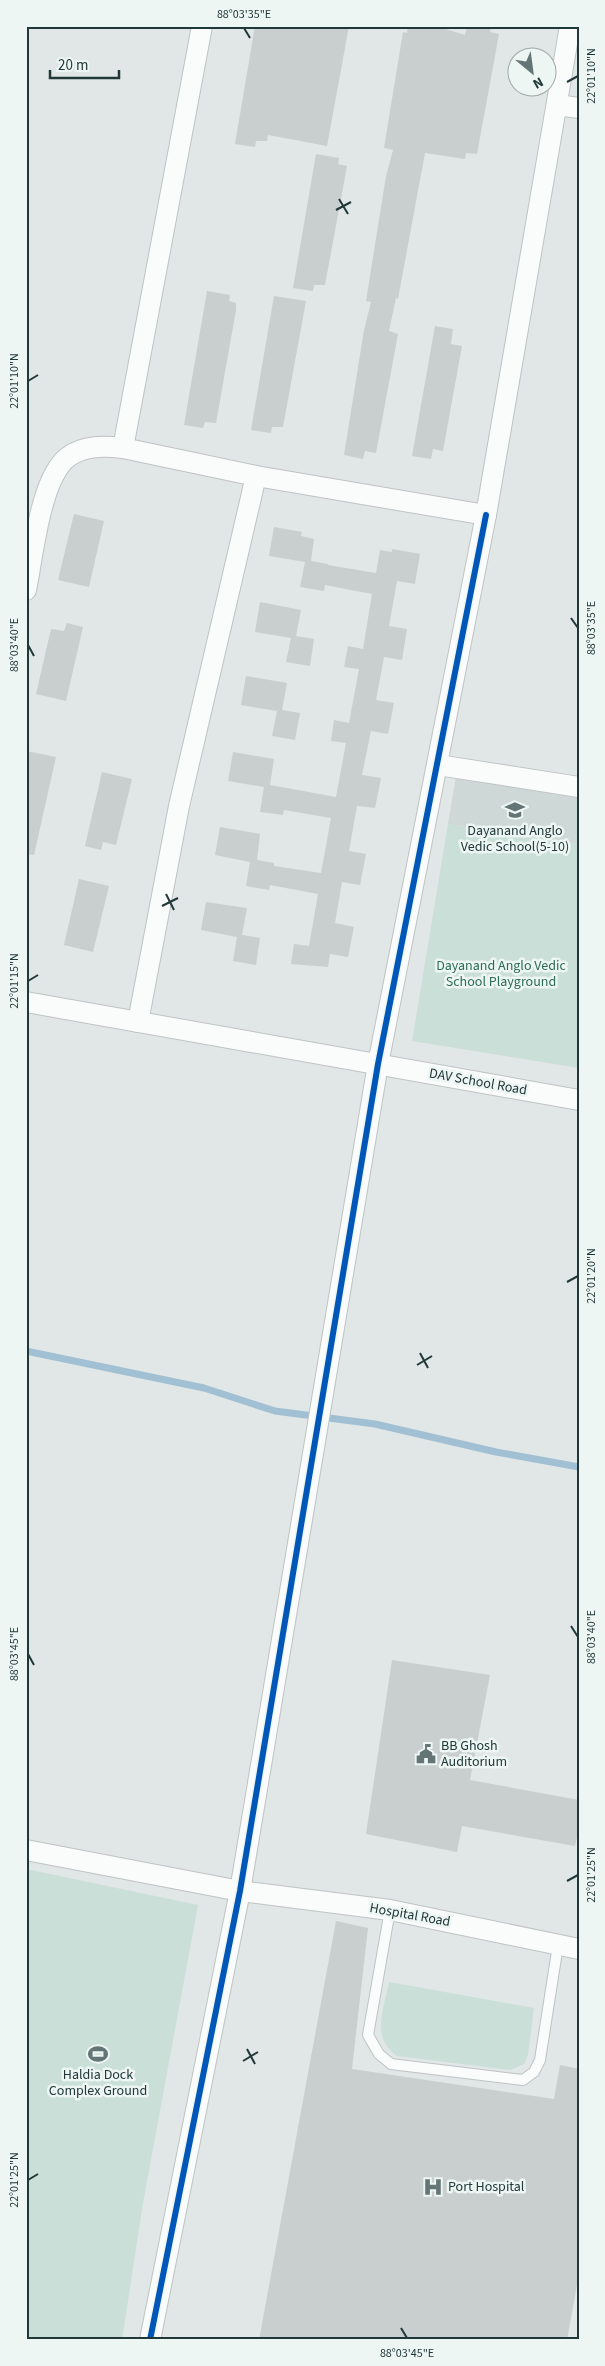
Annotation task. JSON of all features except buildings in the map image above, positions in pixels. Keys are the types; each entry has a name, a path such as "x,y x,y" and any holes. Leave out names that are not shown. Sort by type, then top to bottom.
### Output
{"street":[{"path":"123,448 202,26"},
{"path":"150,2340 240,1891 325,1392 378,1064 486,515 570,26"},
{"path":"557,104 579,108"},
{"path":"26,590 44,498 54,475 68,457 85,449 104,446 123,448 256,476 486,515"},
{"path":"138,1022 179,806 256,476"},
{"path":"438,765 579,787"},
{"name":"DAV School Road","path":"26,1002 579,1100"},
{"name":"Hospital Road","path":"26,1850 240,1891 390,1910 579,1949"}],"lane":[{"path":"390,1910 368,2035 379,2054 391,2064 523,2080 534,2072 540,2060 558,1945"}],"shaded area":[{"name":"Dayanand Anglo Vedic School(5-10)","path":"456,776 579,796 579,844 448,824"}],"green space":[{"name":"Dayanand Anglo Vedic School Playground","path":"448,824 579,844 579,1068 412,1041"},
{"name":"Haldia Dock Complex Ground","path":"26,1869 198,1905 143,2203 122,2340 26,2340"},
{"path":"389,1982 534,2008 528,2055 524,2064 510,2070 397,2056 389,2049 381,2032 382,2013"}],"waterway":[{"path":"26,1351 204,1388 275,1411 375,1424 496,1452 579,1467"}],"cycle path":[{"path":"150,2340 240,1891 378,1064 486,515"}],"place":[{"name":"Dayanand Anglo Vedic School(5-10)","path":"515,810"},
{"name":"BB Ghosh Auditorium","path":"426,1754"},
{"name":"Haldia Dock Complex Ground","path":"98,2054"},
{"name":"Port Hospital","path":"433,2187"}]}
